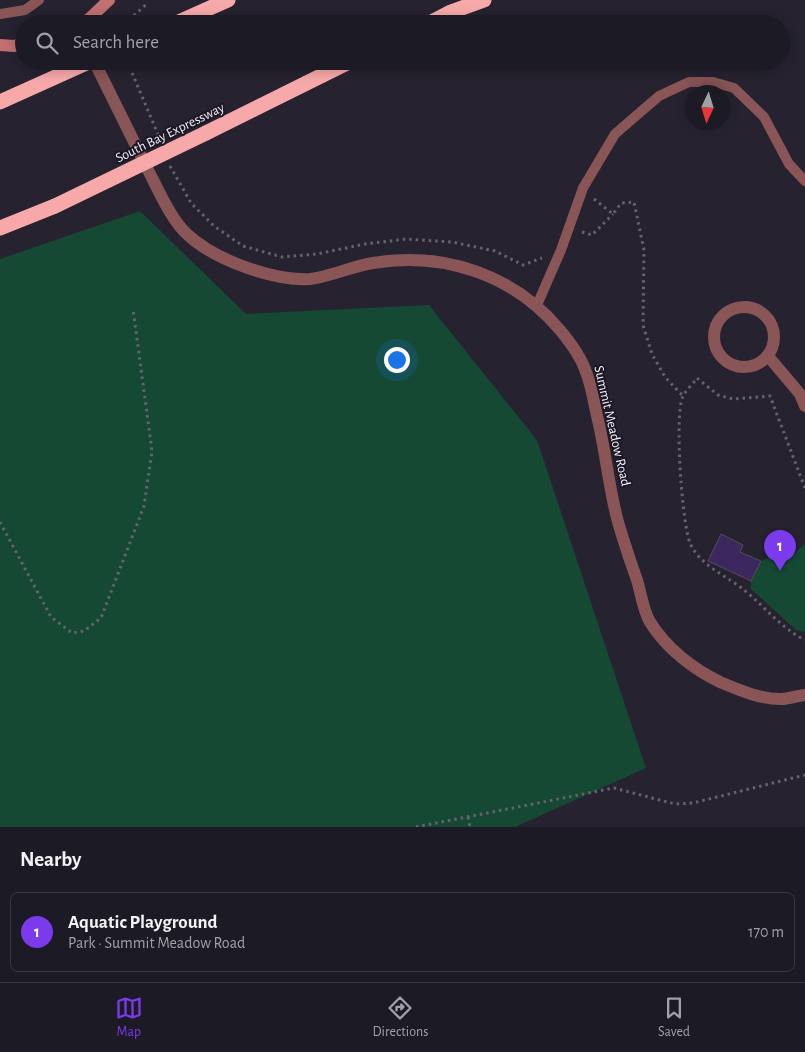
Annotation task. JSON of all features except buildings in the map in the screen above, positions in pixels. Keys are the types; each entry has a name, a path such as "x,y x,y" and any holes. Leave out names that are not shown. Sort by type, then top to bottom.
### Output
{"highway":[{"path":"194,15 228,0"},
{"path":"445,15 484,0"},
{"path":"0,102 72,70"},
{"name":"South Bay Expressway","path":"0,228 56,206 333,70"}],"street":[{"path":"93,15 109,0"},
{"path":"0,45 15,46"},
{"name":"Summit Meadow Road","path":"97,70 166,205 186,234 222,257 262,272 284,277 310,279 370,263 413,259 435,261 479,272 506,284 537,305 569,340 586,371 618,521 649,620 662,638 677,653 712,678 746,692 764,696 783,699 805,695"},
{"path":"743,306 754,308 764,314 771,322 774,333 773,346 768,356 757,365 742,368 728,363 720,357 713,341 715,327 725,313 743,306"},
{"path":"768,356 800,394 805,406"}],"lane":[{"path":"0,14 25,10 39,0"},
{"path":"537,305 561,250 583,188 616,134 659,96 689,82 713,82 734,88 764,117 789,164 805,181"}],"path":[{"path":"134,15 148,3"},
{"path":"131,70 163,147"},
{"path":"169,164 175,178 191,203 214,226 243,246 282,257 317,254 365,244 406,239 452,242 495,251 523,265 561,250 574,230 592,235 621,203 634,202 644,250 644,325 652,354 665,377 683,396"},
{"path":"583,188 598,203 613,214"},
{"path":"0,522 50,617 72,634 84,631 101,618 144,506 152,451 133,309"},
{"path":"805,488 770,396 733,399 718,395 697,378 683,396 679,409 684,505 690,543 702,560 743,589 791,633 805,640"},
{"path":"416,827 614,788 676,804 693,803 805,775"},
{"path":"468,817 470,827"}],"green space":[{"path":"140,211 246,314 429,305 537,440 646,768 515,827 0,827 0,259"},
{"path":"803,545 805,546 805,632 796,630 751,589 751,581 761,561 771,557 794,554"}],"place":[{"name":"Aquatic Playground","path":"780,571"}]}
